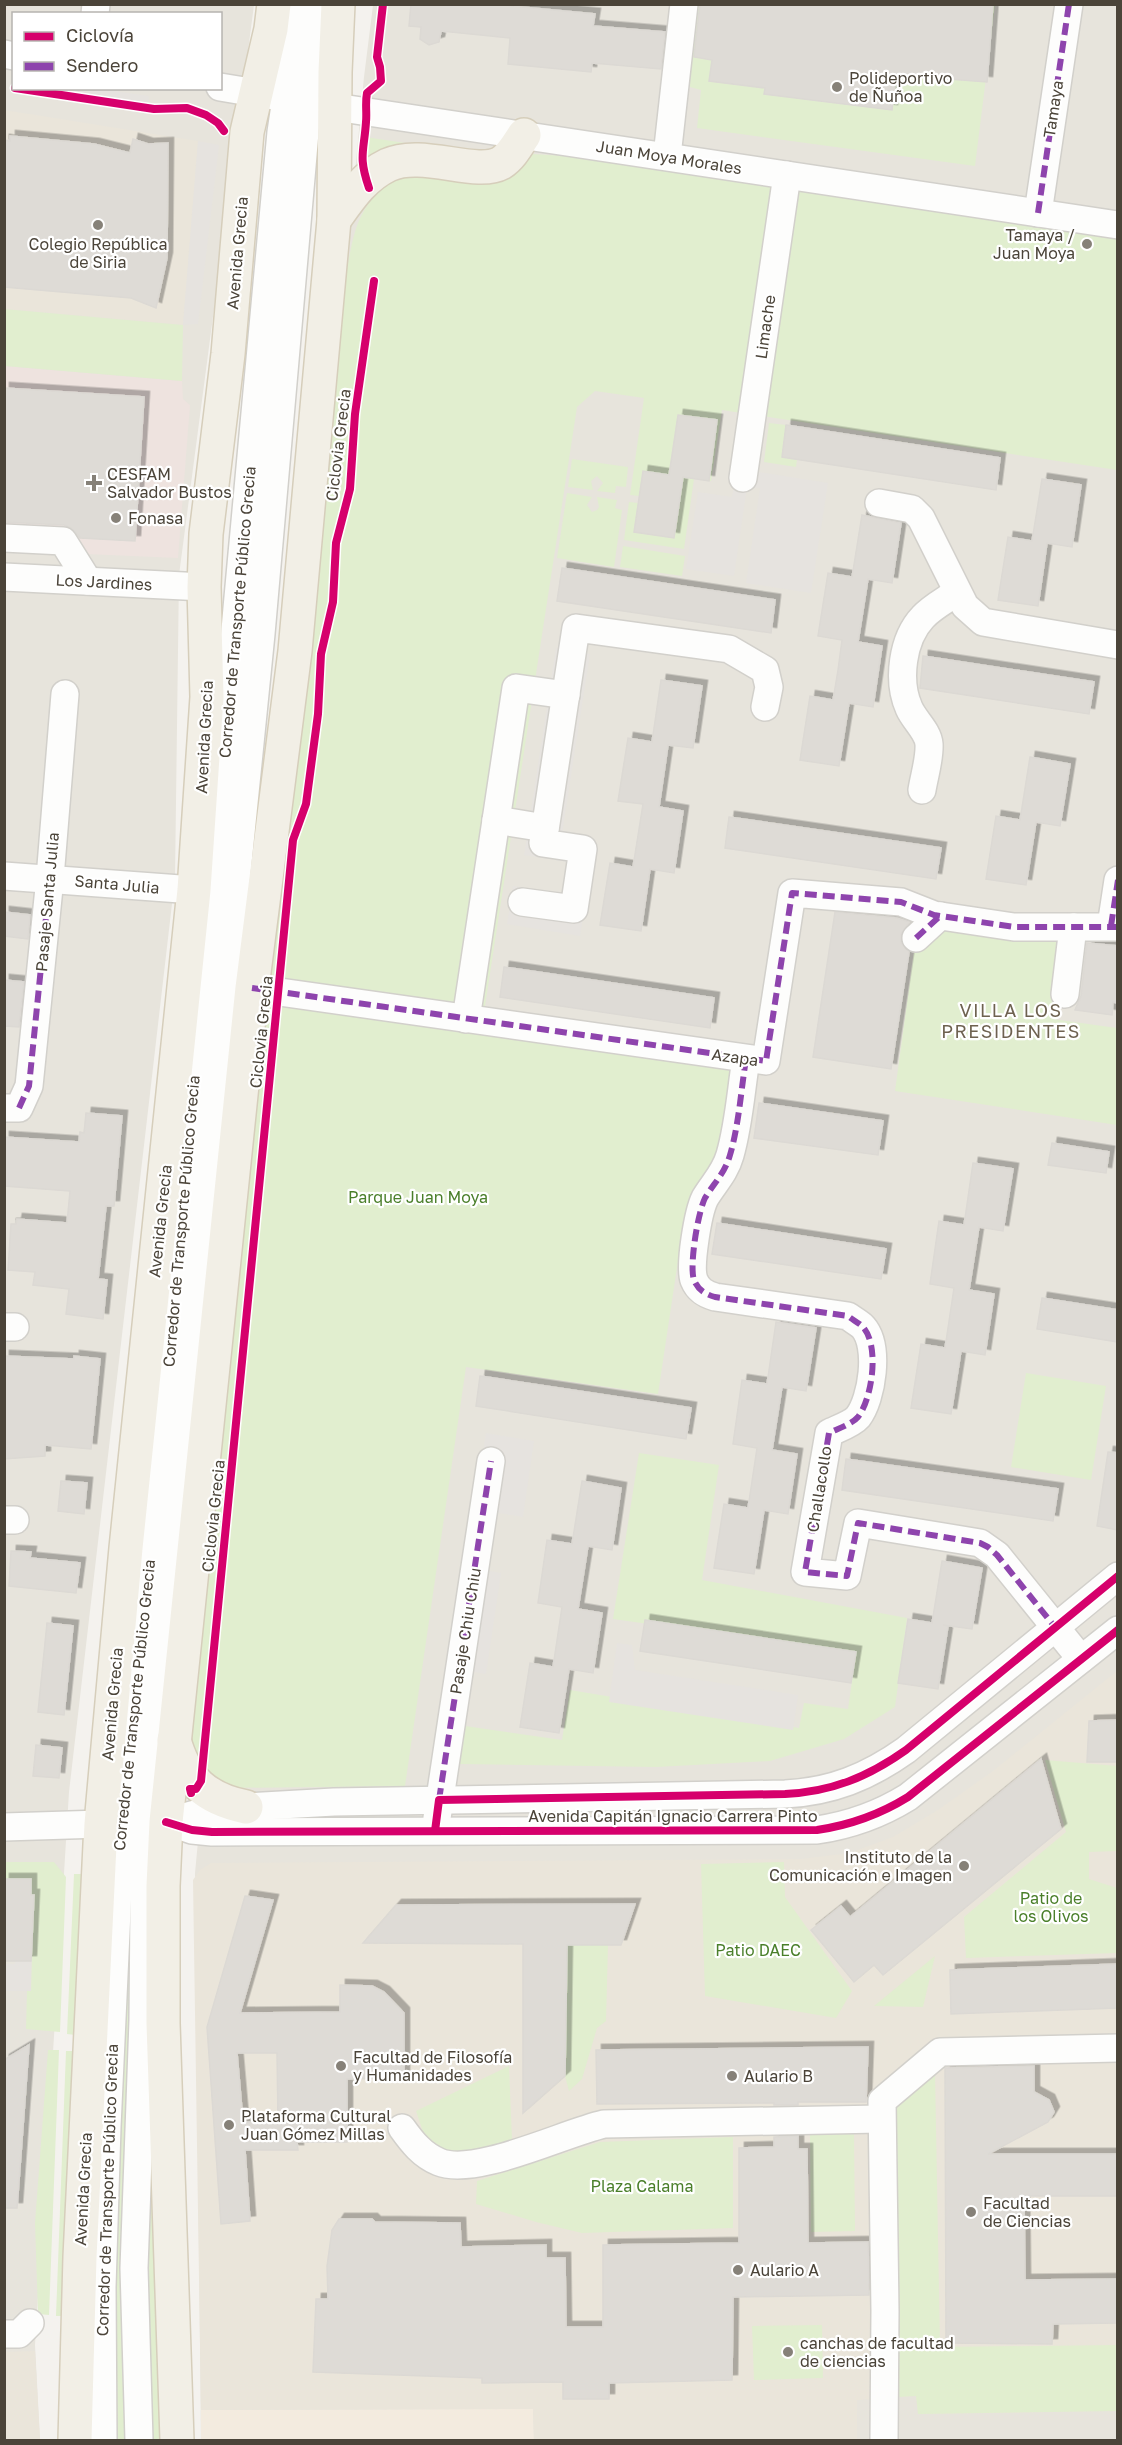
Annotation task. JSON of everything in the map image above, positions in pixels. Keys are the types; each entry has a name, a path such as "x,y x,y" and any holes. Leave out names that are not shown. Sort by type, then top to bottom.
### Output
{"main road":[{"name":"Avenida Grecia","path":"133,1823 174,1740 252,988 295,651 334,220 297,100 271,29 274,4"},
{"name":"Avenida Grecia","path":"75,2440 78,2292 133,1823 126,1548 194,890 207,697 204,587 206,534 228,354 247,132 297,100 338,4"},
{"path":"334,220 361,184 390,164 420,159 493,166 509,156 524,135"},
{"path":"174,1740 185,1769 198,1785 212,1796 246,1807"},
{"name":"Avenida Grecia","path":"133,1823 163,1886 164,2023 177,2440"}],"street":[{"name":"Corredor de Transporte Público Grecia","path":"103,2440 102,2298 105,2173 133,1823 145,1786 261,634 297,100 298,4"},
{"name":"Corredor de Transporte Público Grecia","path":"297,100 319,4"},
{"path":"667,156 684,4"},
{"name":"Tamaya","path":"1038,213 1069,4"},
{"name":"Juan Moya Morales","path":"222,87 1118,225"},
{"name":"Limache","path":"742,478 787,175"},
{"path":"879,502 912,509 921,518 964,606 983,622 1118,645"},
{"path":"4,538 63,541 88,581"},
{"name":"Los Jardines","path":"4,577 204,587"},
{"path":"922,790 929,745 926,734 913,717 903,695 903,670 908,639 923,616 957,592"},
{"path":"522,902 574,909 583,849 543,843 576,628 729,649 765,670 769,687 765,706"},
{"path":"466,1019 516,688 566,694"},
{"name":"Pasaje Santa Julia","path":"12,1108 28,1086 50,878 65,694"},
{"path":"496,820 545,828"},
{"name":"Santa Julia","path":"4,876 194,890"},
{"path":"1114,927 1118,880"},
{"name":"Azapa","path":"252,988 766,1061 792,893 901,902 920,911 940,916 1014,927 1114,927"},
{"path":"916,938 940,916"},
{"path":"1065,994 1073,927"},
{"name":"Challacollo","path":"746,1059 727,1165 705,1199 700,1212 692,1265 693,1277 698,1287 715,1297 848,1316 864,1328 871,1345 870,1393 857,1419 829,1432 805,1572 848,1576 858,1523 980,1543 997,1555 1055,1627"},
{"name":"Pasaje Chiu Chiu","path":"435,1831 491,1461"},
{"name":"Avenida Capitán Ignacio Carrera Pinto","path":"133,1823 246,1807 439,1800 785,1794 837,1787 881,1767 906,1750 1118,1576"},
{"path":"1055,1627 1080,1659"},
{"name":"Avenida Capitán Ignacio Carrera Pinto","path":"133,1823 212,1832 817,1830 877,1815 909,1797 1118,1630"},
{"name":"Corredor de Transporte Público Grecia","path":"133,1823 143,2020 134,2268 139,2440"},
{"path":"4,1827 133,1823"},
{"path":"884,2440 882,2101 940,2052 1118,2048"},
{"path":"402,2128 416,2148 440,2163 466,2166 519,2152 604,2124 881,2119"},
{"path":"4,2334 19,2334 30,2324"}],"shaded area":[{"path":"5,5 254,5 179,575 175,878 69,1792 35,2345 40,2440 5,2440"},
{"path":"373,5 1117,5 1117,2440 201,2440 195,1873 364,77"},
{"path":"50,90 107,90 149,96 148,105"},
{"name":"Colegio República de Siria","path":"4,110 198,141 183,325 5,309"},
{"path":"198,141 219,145 198,324 183,325"},
{"name":"CESFAM Salvador Bustos","path":"4,366 182,381 183,399 190,405 178,558 63,553 5,543"},
{"path":"744,416 753,471 828,483 811,593 746,583 760,488 747,487 734,576 686,569 698,492 732,497"},
{"path":"556,648 590,654 562,834 595,839 580,936 507,924 513,886 569,895 574,863 524,855"},
{"path":"486,1433 534,1441 523,1517 493,1512 484,1570 501,1573 486,1674 469,1671 435,1767"},
{"path":"617,1643 632,1645 635,1670 798,1695 793,1730 609,1702"},
{"path":"1117,1671 1117,2411 918,2414 916,2396 857,2400 857,2440 534,2440 533,2409 201,2410 193,1880 200,1870 211,1863 801,1859 850,1853 893,1837 938,1810 993,1771"},
{"path":"15,1961 31,1961 31,1991 5,1991 4,1964 15,1964"},
{"path":"35,2351 40,2440 5,2440 5,2352"},
{"path":"533,2409 534,2440 201,2440 201,2410"}],"green space":[{"name":"Polideportivo de Ñuñoa","path":"686,5 995,5 975,166 697,128 701,90 679,84"},
{"path":"365,137 493,156 366,167 363,156"},
{"name":"Parque Juan Moya","path":"532,154 582,157 1117,238 1117,470 722,410 711,481 709,481 717,421 678,415 669,475 643,471 639,496 630,495 644,398 595,391 577,407 481,1032 736,1070 724,1147 679,1254 658,1394 466,1367 405,1786 220,1788 185,1755 348,263 354,234 364,210 383,188 397,177 522,165"},
{"path":"4,309 183,325 182,381 5,366"},
{"path":"769,423 786,425 782,457 797,460 796,467 764,462"},
{"path":"572,459 628,467 626,487 616,486 615,493 597,491 603,483 597,476 591,481 593,490 568,487"},
{"path":"683,477 694,479 684,549 624,540 629,502 638,503 634,532 674,538"},
{"path":"567,493 592,497 587,505 592,512 599,507 597,497 617,500 615,508 622,510 614,567 557,558"},
{"path":"623,546 685,556 682,576 620,567"},
{"path":"945,921 1064,933 1052,1019 1117,1028 1117,1125 895,1091 915,945"},
{"path":"1026,1373 1106,1386 1091,1480 1011,1467"},
{"path":"639,1453 719,1465 702,1580 907,1618 895,1707 844,1739 770,1761 656,1767 459,1764 465,1726 562,1740 570,1690 799,1728 804,1703 848,1709 856,1653 613,1619"},
{"name":"Patio de los Olivos","path":"1045,1760 1117,1766 1117,1851 1089,1852 1089,1879 1117,1888 1117,1953 966,1958 964,1917 1066,1832"},
{"path":"126,1859 137,1859 134,2440 111,2440"},
{"path":"4,1862 54,1862 66,1877 60,2032 26,2029 27,1991 31,1991 34,1895 31,1895 31,1879 5,1879"},
{"name":"Patio DAEC","path":"784,1862 785,1897 852,1991 836,2018 705,1996 701,1864"},
{"path":"74,1874 82,1874 76,2035 67,2034"},
{"path":"567,1945 608,1945 606,2021 597,2028 582,2079 569,2091 565,2076"},
{"path":"935,1956 923,2007 874,2006"},
{"path":"48,2050 59,2050 49,2315 38,2314 35,2223"},
{"path":"66,2051 75,2051 64,2316 56,2316"},
{"path":"509,2066 512,2140 463,2158 440,2150 424,2135 416,2111"},
{"path":"935,2073 940,2347 1117,2345 1117,2411 918,2414 916,2396 897,2397 890,2113"},
{"path":"148,2094 162,2298 161,2440 147,2440 140,2278"},
{"path":"810,2133 854,2133 855,2231 811,2232"},
{"name":"Plaza Calama","path":"733,2137 733,2228 582,2233 476,2204 477,2181 600,2142"},
{"name":"canchas de facultad de ciencias","path":"822,2325 823,2378 754,2380 752,2326"}],"building":[{"path":"411,4 491,4 595,14 593,26 665,32 661,69 592,63 591,72 508,64 510,38 441,31 439,42 429,45 420,39 421,27 409,26"},
{"path":"700,4 993,4 987,82 896,75 892,110 764,94 765,88 709,81 712,60 694,57"},
{"name":"Colegio República de Siria","path":"10,136 94,144 130,153 133,139 148,144 168,143 167,258 156,308 131,298 4,287 4,140 10,141"},
{"path":"4,388 144,397 135,541 80,538 71,528 64,525 4,522"},
{"path":"678,415 717,420 709,481 683,477 674,538 634,532 643,471 669,475"},
{"path":"786,425 1000,458 996,490 782,457"},
{"path":"1042,479 1081,485 1072,547 1047,543 1038,606 998,600 1008,537 1032,541"},
{"path":"862,515 901,523 892,583 868,579 858,642 882,646 873,707 849,703 839,766 800,760 810,696 833,700 838,670 842,640 818,636 828,573 852,577"},
{"path":"562,568 775,600 771,633 557,601"},
{"path":"923,656 1094,682 1089,714 920,688"},
{"path":"661,680 702,686 693,748 668,745 659,807 683,811 674,873 650,869 641,931 600,925 610,863 633,867 643,804 618,801 628,738 652,742"},
{"path":"1030,757 1070,764 1060,826 1036,822 1026,885 986,879 996,816 1020,820"},
{"path":"729,817 941,848 936,879 725,848"},
{"path":"4,912 30,915 28,939 4,936"},
{"path":"835,912 897,918 910,922 901,934 901,942 909,952 891,1069 813,1057"},
{"path":"1087,943 1118,946 1118,1003 1113,1002 1112,1015 1075,1010 1081,996"},
{"path":"504,967 714,998 710,1028 500,997"},
{"path":"4,980 24,982 19,1027 4,1026"},
{"path":"759,1103 883,1121 878,1155 754,1138"},
{"path":"86,1113 122,1116 114,1206 106,1206 98,1279 107,1280 103,1319 66,1314 69,1289 33,1285 35,1272 8,1270 11,1224 16,1224 17,1219 67,1223 70,1191 4,1186 4,1137 79,1142 80,1132 84,1133"},
{"path":"1052,1143 1109,1152 1106,1173 1048,1165"},
{"path":"973,1163 1013,1169 1003,1231 979,1227 969,1290 994,1294 985,1355 961,1351 951,1414 911,1408 921,1344 945,1348 954,1288 930,1284 939,1221 964,1225"},
{"path":"717,1223 886,1249 881,1279 712,1254"},
{"path":"1042,1298 1118,1310 1118,1342 1037,1329"},
{"path":"776,1322 816,1328 806,1391 782,1387 772,1450 797,1454 788,1514 764,1510 754,1574 714,1568 724,1504 748,1508 757,1448 733,1444 742,1380 767,1384"},
{"path":"4,1356 74,1359 74,1356 100,1359 91,1449 45,1445 45,1456 4,1459"},
{"path":"480,1376 691,1408 686,1439 476,1406"},
{"path":"1108,1452 1118,1453 1118,1530 1097,1526"},
{"path":"846,1459 1058,1489 1053,1521 842,1490"},
{"path":"61,1481 87,1483 84,1514 58,1511"},
{"path":"582,1481 621,1488 612,1550 588,1546 578,1609 602,1613 593,1673 569,1669 559,1733 520,1727 530,1663 553,1667 562,1607 538,1603 547,1540 572,1544"},
{"path":"11,1551 31,1552 30,1558 80,1563 76,1593 9,1586"},
{"path":"942,1561 982,1568 972,1629 943,1625 948,1626 938,1689 898,1683 908,1619 932,1623"},
{"path":"645,1620 856,1652 851,1683 640,1651"},
{"path":"47,1623 73,1626 64,1715 38,1712"},
{"path":"1118,1720 1118,1762 1087,1762 1089,1721"},
{"path":"36,1745 62,1748 59,1778 33,1776"},
{"name":"Instituto de la Comunicación e Imagen","path":"1041,1759 1061,1829 883,1975 874,1965 854,1982 811,1930 841,1906 850,1917"},
{"path":"4,1879 31,1879 31,1895 34,1895 31,1961 4,1961"},
{"name":"Facultad de Filosofía y Humanidades","path":"245,1896 273,1900 240,2013 340,2012 340,1985 372,1986 384,1992 404,2013 404,2078 347,2079 347,2142 297,2142 298,2150 245,2150 250,2221 221,2224 207,2027","holes":["237,2053 277,2053 278,2122 243,2122"]},
{"name":"Facultad de Filosofía y Humanidades","path":"635,1904 621,1945 567,1945 565,2076 523,2113 523,1944 363,1943 396,1905"},
{"path":"1118,1964 1118,2008 951,2014 950,1970"},
{"path":"29,2045 17,2208 4,2208 4,2060"},
{"name":"Aulario B","path":"868,2047 866,2102 798,2102 798,2105 774,2105 774,2103 597,2104 596,2050"},
{"path":"1034,2066 1034,2092 1049,2100 1054,2112 1048,2122 988,2154 1118,2154 1118,2196 1024,2196 1025,2280 1118,2279 1118,2323 1053,2324 1052,2344 946,2343 945,2068"},
{"path":"798,2136 798,2149 807,2149 808,2243 868,2242 869,2295 733,2297 732,2380 609,2383 609,2399 563,2399 563,2382 482,2383 482,2378 313,2372 316,2299 328,2299 327,2266 332,2230 339,2219 372,2219 375,2222 460,2223 461,2247 546,2245 546,2258 565,2258 566,2327 603,2327 603,2245 739,2243 739,2148 774,2147 774,2137"}],"marked path":[{"path":"1038,213 1069,4"},
{"path":"19,1108 29,1086 50,878"},
{"path":"1111,926 1118,880"},
{"path":"252,988 766,1061 792,893 901,902 934,915 1014,927 1118,927"},
{"path":"916,938 940,916"},
{"path":"746,1059 738,1119 730,1155 722,1173 705,1198 700,1215 693,1252 694,1280 702,1291 715,1297 848,1316 863,1327 868,1336 873,1359 870,1386 863,1409 852,1422 829,1433 805,1572 847,1576 858,1523 980,1543 997,1555 1055,1627"},
{"path":"439,1800 491,1461"}],"cycle path":[{"path":"369,188 363,161 366,100 367,93 381,81 377,57 383,4"},
{"path":"28,90 154,109 187,108 206,115 218,123 224,131"},
{"name":"Ciclovia Grecia","path":"191,1793 190,1789 196,1789 201,1781 293,840 306,804 318,714 321,654 333,602 336,543 350,489 355,414 374,281"},
{"path":"435,1831 439,1800 785,1794 818,1790 849,1781 878,1768 906,1750 1118,1576"},
{"path":"166,1822 192,1830 212,1832 817,1830 829,1828 875,1814 908,1797 1118,1630"}],"place":[{"name":"Polideportivo de Ñuñoa","path":"837,87"},
{"name":"Colegio República de Siria","path":"98,225"},
{"name":"Tamaya / Juan Moya","path":"1087,244"},
{"name":"CESFAM Salvador Bustos","path":"94,483"},
{"name":"Fonasa","path":"116,518"},
{"name":"Instituto de la Comunicación e Imagen","path":"964,1866"},
{"name":"Facultad de Filosofía y Humanidades","path":"341,2066"},
{"name":"Aulario B","path":"732,2076"},
{"name":"Plataforma Cultural Juan Gómez Millas","path":"229,2125"},
{"name":"Facultad de Ciencias","path":"971,2212"},
{"name":"Aulario A","path":"738,2270"},
{"name":"canchas de facultad de ciencias","path":"788,2352"}],"district":[{"name":"VILLA LOS PRESIDENTES","path":"1011,1021"}]}
